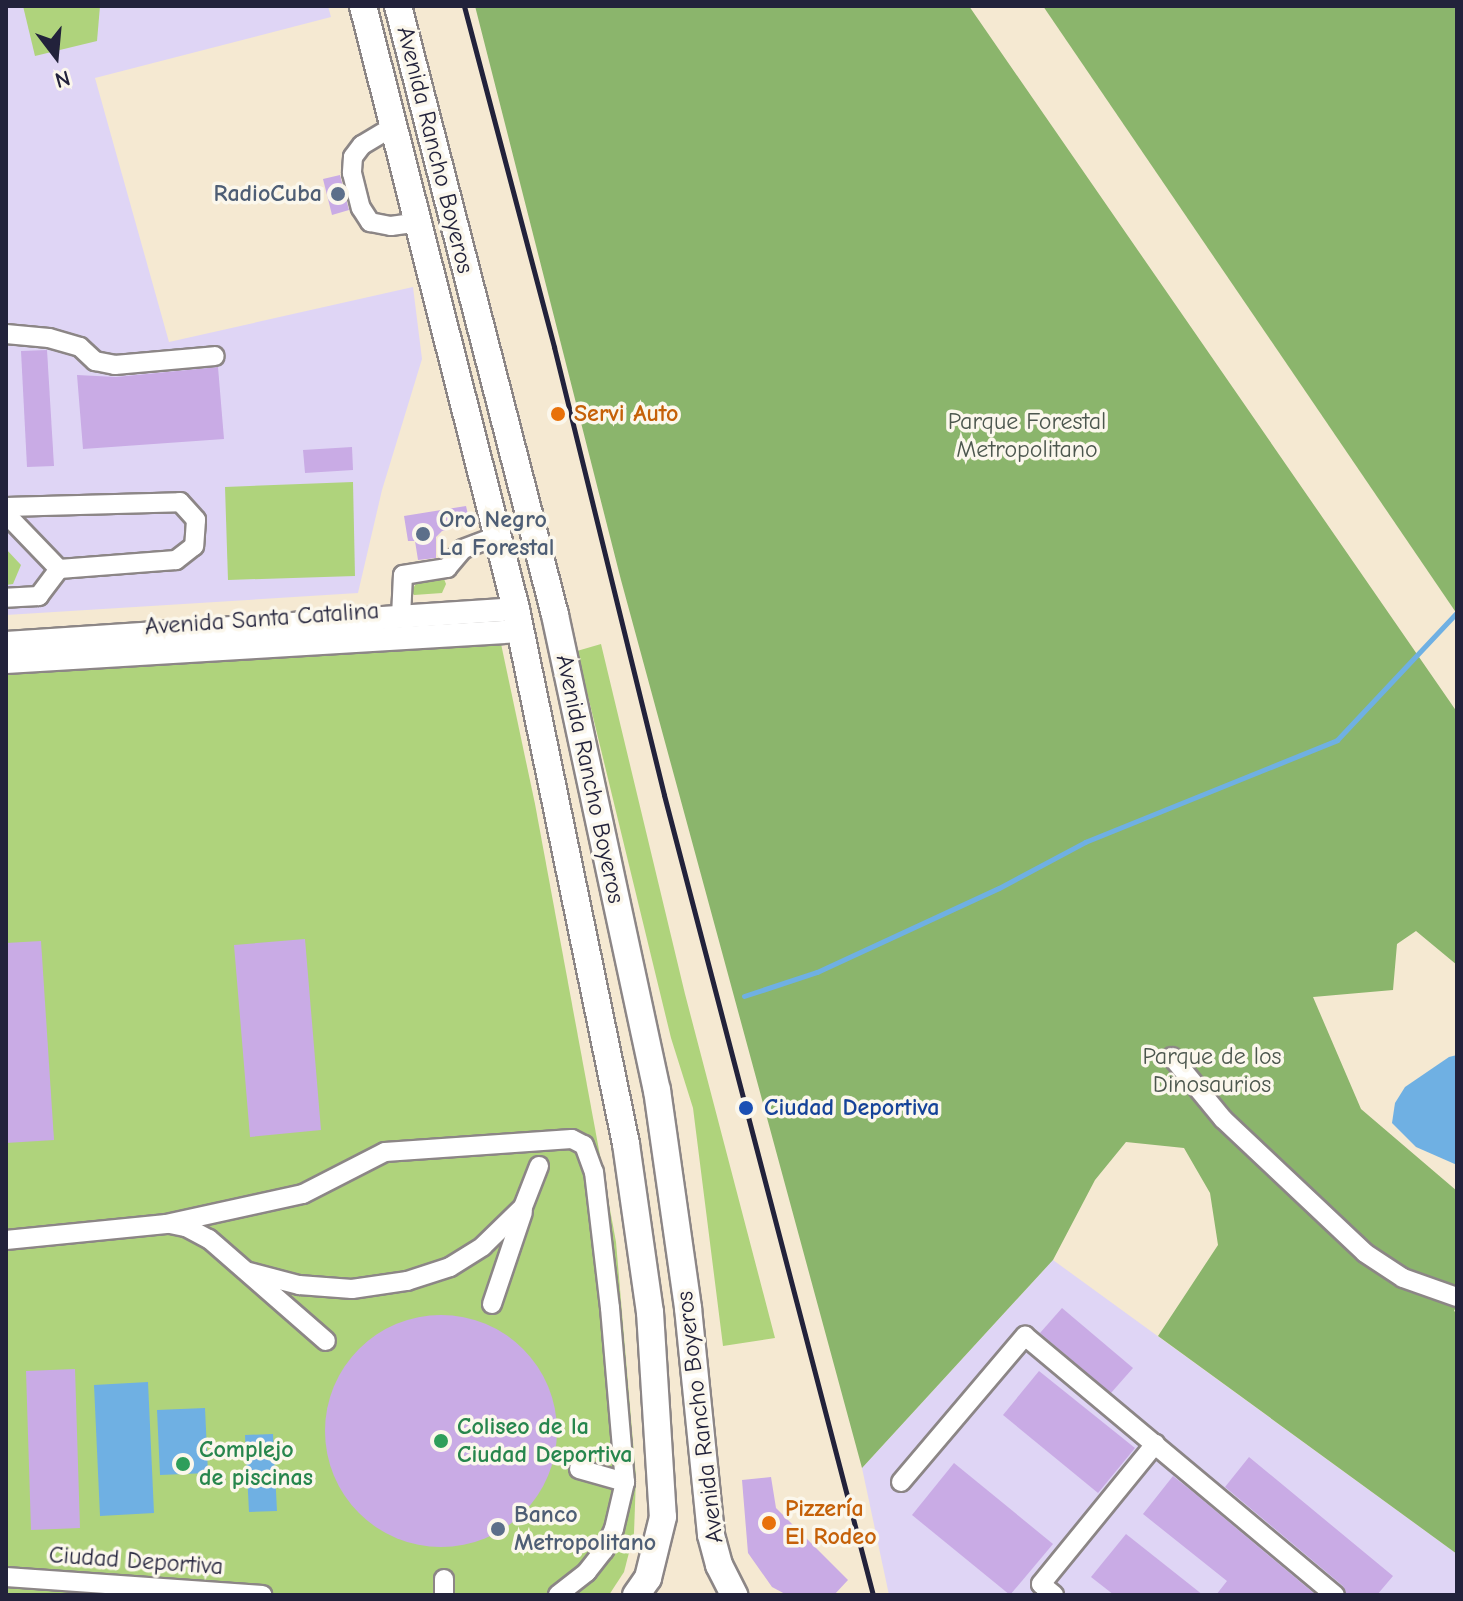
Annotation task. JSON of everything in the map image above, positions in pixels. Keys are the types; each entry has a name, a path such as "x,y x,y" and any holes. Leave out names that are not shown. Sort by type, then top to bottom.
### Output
{"highway":[{"name":"Avenida Rancho Boyeros","path":"363,6 520,627 626,1144 650,1312 663,1517 648,1578 636,1595"},
{"name":"Avenida Rancho Boyeros","path":"398,6 569,679 657,1090 688,1308 711,1535 719,1565"},
{"path":"532,528 520,627 552,629 569,679"},
{"path":"719,1565 734,1595"},
{"path":"719,1565 741,1595"}],"main road":[{"name":"Avenida Santa Catalina","path":"6,643 401,617 520,627"},
{"name":"Avenida Santa Catalina","path":"6,662 520,627"}],"lane":[{"path":"394,126 362,145 353,157 352,173 361,208 370,222 391,226 418,222"},
{"path":"6,334 59,341 80,347 95,361 115,365 215,356"},
{"path":"6,507 180,502 196,520 194,546 176,560 59,569 39,596 6,598"},
{"path":"6,514 59,569"},
{"path":"401,617 403,575 447,568 463,549 497,536"},
{"path":"1172,1057 1223,1119 1365,1253 1403,1278 1457,1297"},
{"path":"6,1240 166,1224 303,1194 385,1152 572,1139 584,1145 594,1172 625,1482 614,1529 604,1550 587,1572 558,1595"},
{"path":"249,1272 299,1285 352,1289 407,1281 439,1271 483,1246 523,1207 539,1166 556,1140"},
{"path":"492,1304 539,1166"},
{"path":"166,1224 186,1227 209,1239 326,1341"},
{"path":"901,1482 1025,1336 1335,1595"},
{"path":"1054,1595 1041,1584 1155,1444"},
{"path":"579,1469 625,1482"},
{"name":"Ciudad Deportiva","path":"6,1577 262,1595"}],"shaded area":[{"path":"6,6 328,6 331,17 95,78 169,342 413,287 422,359 382,490 358,593 6,615"},
{"path":"1053,1260 1457,1554 1457,1595 889,1595 862,1468"}],"green space":[{"path":"23,6 100,6 97,41 35,56"},
{"name":"Parque Forestal Metropolitano","path":"475,6 969,6 1457,712 1457,965 1416,931 1397,944 1393,990 1313,997 1361,1109 1457,1191 1457,1305 1454,1311 1457,1313 1457,1554 1158,1336 1218,1245 1210,1193 1184,1148 1126,1142 1095,1180 1053,1260 862,1468 621,580"},
{"path":"1043,6 1457,6 1457,614"},
{"path":"353,482 355,576 228,580 225,487"},
{"path":"6,549 21,565 13,584 6,585"},
{"path":"436,577 444,579 446,584 442,593 414,595 411,591 418,581"},
{"path":"500,639 535,804 616,1242 636,1477 634,1533 624,1572 609,1595 6,1595 6,674"},
{"path":"601,644 685,994 775,1338 723,1346 693,1108 671,1038 577,651"}],"water":[{"path":"1457,1055 1457,1165 1416,1147 1392,1123 1395,1103 1405,1087 1449,1057"},
{"path":"148,1382 154,1513 100,1516 94,1385"},
{"path":"205,1408 208,1473 160,1475 157,1410"},
{"path":"273,1434 277,1511 249,1512 245,1435"}],"building":[{"name":"RadioCuba","path":"340,175 349,210 332,215 323,179"},
{"path":"47,350 54,466 27,467 21,351"},
{"path":"218,367 224,439 83,449 77,375 116,377"},
{"path":"352,447 353,470 305,473 303,450"},
{"name":"Oro Negro La Forestal","path":"466,506 470,523 442,531 436,537 436,558 418,560 415,541 408,541 404,516"},
{"path":"305,939 321,1130 250,1137 234,945"},
{"path":"41,941 54,1140 6,1143 6,943"},
{"path":"1062,1308 1133,1368 1111,1393 1040,1333"},
{"name":"Coliseo de la Ciudad Deportiva","path":"441,1315 464,1317 485,1324 505,1334 523,1349 538,1367 548,1387 555,1408 555,1454 548,1475 538,1495 523,1513 505,1528 485,1538 464,1545 441,1547 418,1545 397,1538 377,1528 359,1513 344,1495 334,1475 327,1454 325,1431 327,1408 334,1387 344,1367 359,1349 377,1334 397,1324 418,1317"},
{"path":"75,1369 80,1528 31,1530 26,1371"},
{"path":"1039,1371 1135,1448 1098,1493 1003,1415"},
{"path":"1249,1457 1393,1576 1377,1595 1347,1595 1343,1586 1225,1487"},
{"path":"954,1463 1053,1544 1010,1595 912,1515"},
{"path":"1173,1476 1316,1595 1216,1595 1227,1581 1143,1514"},
{"name":"Pizzería El Rodeo","path":"771,1477 776,1508 848,1580 834,1595 787,1595 772,1587 748,1553 742,1480"},
{"path":"1126,1534 1203,1595 1114,1595 1091,1577"}],"waterway":[{"path":"744,996 817,972 999,888 1085,842 1337,740 1457,612"}],"railway":[{"path":"464,6 554,347 664,795 873,1595"}],"place":[{"name":"RadioCuba","path":"338,194"},
{"name":"Servi Auto","path":"558,414"},
{"name":"Oro Negro La Forestal","path":"423,534"},
{"name":"Ciudad Deportiva","path":"746,1108"},
{"name":"Coliseo de la Ciudad Deportiva","path":"441,1441"},
{"name":"Complejo de piscinas","path":"183,1464"},
{"name":"Pizzería El Rodeo","path":"769,1523"},
{"name":"Banco Metropolitano","path":"498,1529"}],"park label":[{"name":"Parque de los Dinosaurios","path":"1212,1071"}]}
